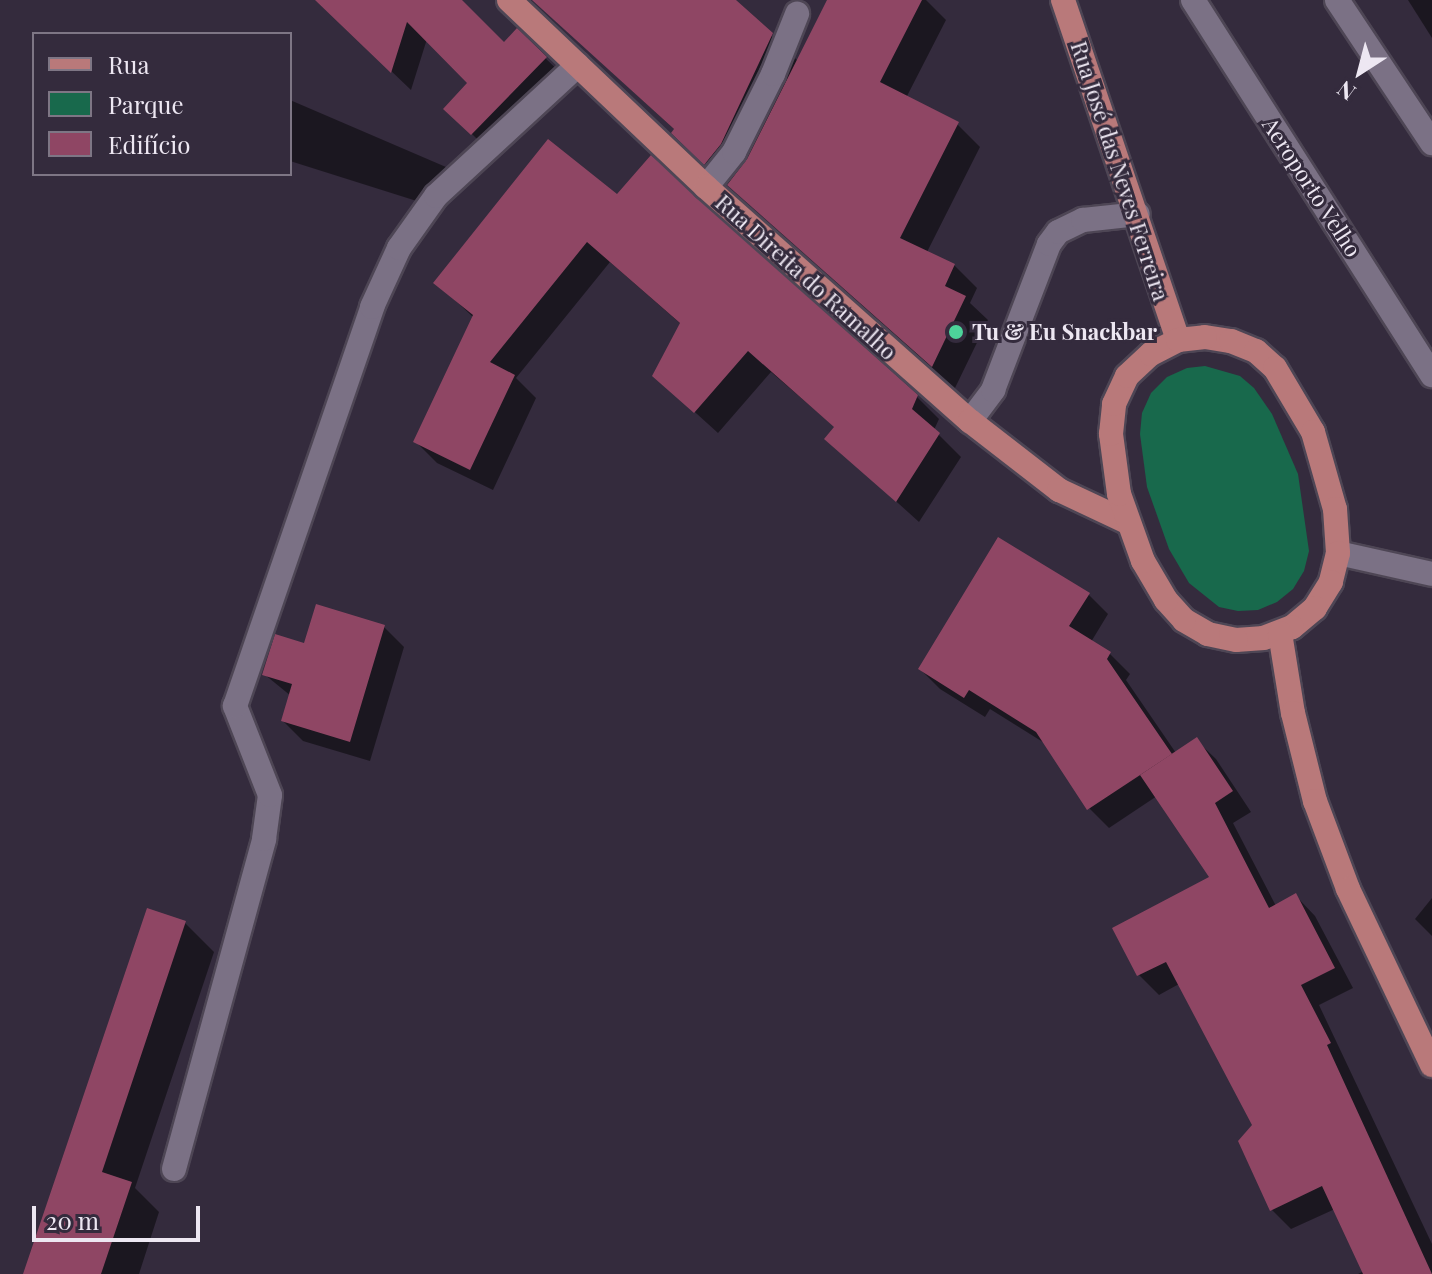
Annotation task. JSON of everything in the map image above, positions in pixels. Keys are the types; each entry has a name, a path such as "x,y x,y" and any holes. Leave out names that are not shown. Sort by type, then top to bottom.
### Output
{"main road":[{"name":"Rua Direita do Ramalho","path":"509,0 706,187 970,421 1059,490 1127,522"},
{"name":"Rua José das Neves Ferreira","path":"1063,0 1138,214 1156,281 1178,340"},
{"path":"1205,337 1231,341 1256,351 1275,368 1308,421 1326,466 1335,509 1338,553 1331,582 1315,608 1280,633 1236,640 1208,634 1184,620 1166,600 1143,561 1127,522 1114,465 1111,434 1114,404 1127,376 1151,354 1178,340 1205,337"},
{"path":"1280,633 1293,713 1315,801 1348,889 1432,1065"}],"street":[{"name":"Aeroporto Velho","path":"1193,0 1432,375"},
{"path":"1337,0 1432,143"},
{"path":"706,187 734,152 773,74 797,14"},
{"path":"174,1169 266,824 270,795 235,706 372,307 399,248 436,196 578,65"},
{"path":"970,421 993,390 1049,244 1058,232 1083,220 1138,214"},
{"path":"1338,553 1432,574"}],"green space":[{"path":"1205,366 1240,376 1254,388 1272,414 1298,474 1309,551 1304,571 1293,589 1277,602 1258,610 1238,611 1219,607 1189,583 1169,549 1147,487 1140,434 1142,413 1151,393 1167,377 1187,368"}],"building":[{"path":"315,0 462,0 504,42 517,28 547,57 471,135 443,109 467,83 407,22 391,73"},
{"path":"532,0 736,0 773,33 721,144 704,165 671,133 674,129"},
{"path":"827,0 922,0 880,82 959,122 900,238 955,264 945,286 966,296 932,367 727,185 747,159"},
{"path":"548,139 617,194 651,155 918,395 912,409 940,433 896,502 824,439 834,427 748,351 694,413 652,376 680,323 587,242 490,362 515,375 470,470 413,442 473,315 433,283"},
{"path":"998,537 1090,593 1069,626 1111,652 1107,659 1172,754 1087,810 1036,732 969,690 964,698 918,669"},
{"path":"316,604 385,625 350,742 281,721 292,684 262,675 275,634 304,643"},
{"path":"1197,737 1233,791 1215,803 1269,908 1296,893 1335,968 1301,985 1331,1043 1327,1045 1432,1274 1363,1274 1322,1186 1270,1211 1238,1141 1252,1125 1166,962 1137,976 1112,928 1209,877 1140,775"},
{"path":"147,908 186,921 102,1172 132,1182 101,1274 23,1274"}],"place":[{"name":"Tu & Eu Snackbar","path":"956,332"}]}
